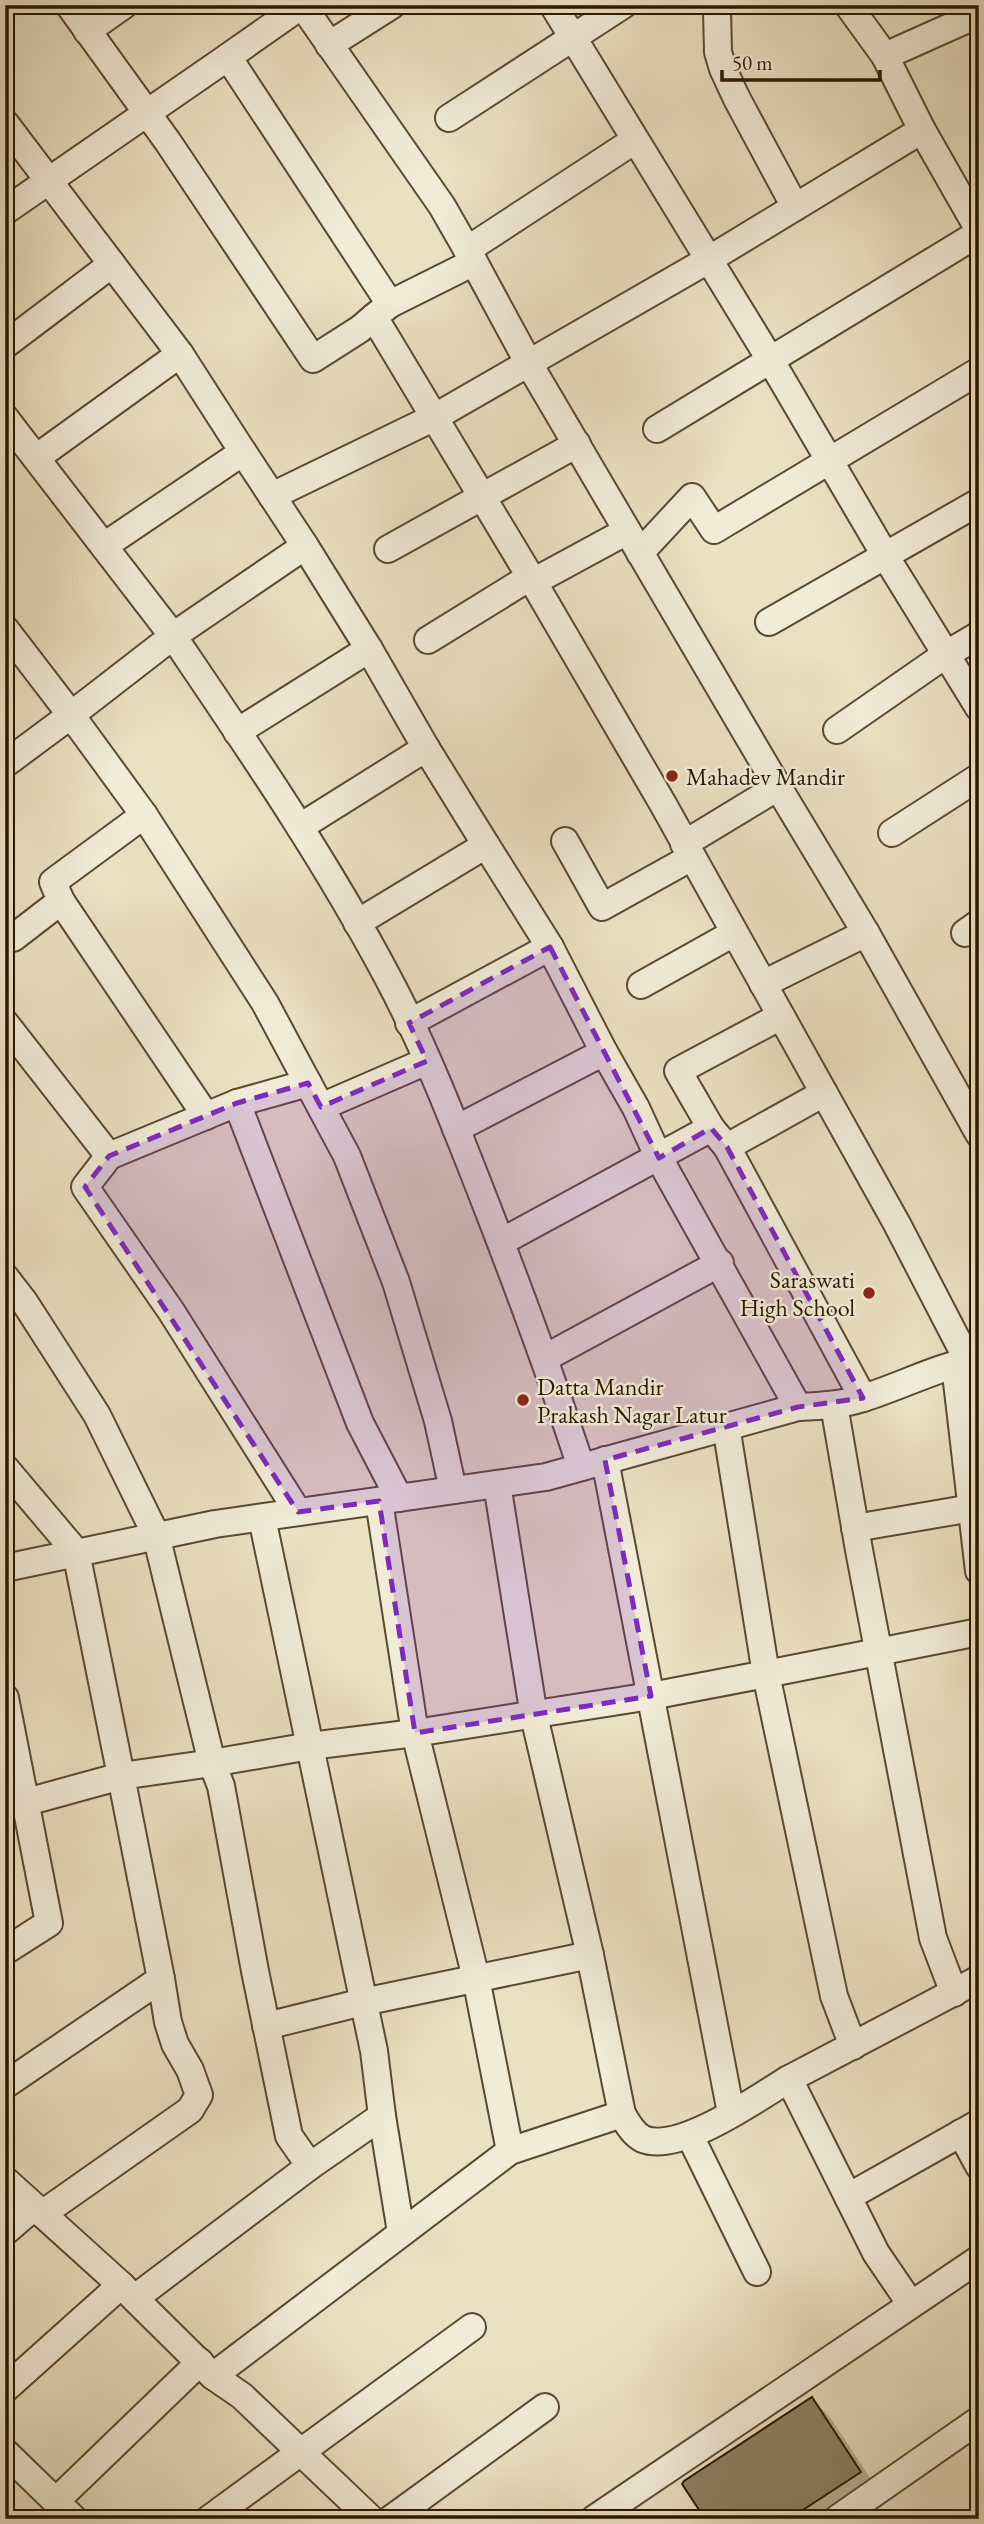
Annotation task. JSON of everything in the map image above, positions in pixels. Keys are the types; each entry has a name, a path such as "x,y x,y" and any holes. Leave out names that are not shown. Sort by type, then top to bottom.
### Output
{"street":[{"path":"69,5 146,113 313,359 360,329 382,311 471,256 635,139"},
{"path":"87,31 124,5"},
{"path":"5,211 302,5 442,206 528,362 866,933 979,1134"},
{"path":"329,45 391,5"},
{"path":"553,5 979,708"},
{"path":"449,118 623,5"},
{"path":"657,429 979,231 922,130 885,56 848,5"},
{"path":"885,56 979,12 975,5"},
{"path":"717,10 719,52 723,69 795,207"},
{"path":"228,57 382,311 435,417 688,850 897,1224 967,1362 972,1508 979,1571"},
{"path":"5,123 180,354 369,649 426,748 550,947 636,1108 659,1158 798,1407"},
{"path":"272,496 435,417 708,260 922,130"},
{"path":"5,345 112,264"},
{"path":"36,458 180,354"},
{"path":"428,640 532,579 634,542 692,497 714,530 979,371"},
{"path":"5,418 173,636 300,827 388,977 427,1060 545,1358 593,1464 651,1696 731,2113"},
{"path":"388,549 577,444"},
{"path":"104,547 243,452"},
{"path":"769,622 979,502"},
{"path":"5,764 173,636 305,546"},
{"path":"5,629 144,815 265,1003 347,1156 396,1282 438,1421 453,1490"},
{"path":"837,730 945,655 979,635"},
{"path":"237,732 369,649"},
{"path":"300,827 426,748"},
{"path":"892,833 979,777"},
{"path":"565,841 602,907 778,787"},
{"path":"144,815 53,882 61,901 205,1116"},
{"path":"357,923 486,845"},
{"path":"13,938 61,901"},
{"path":"641,985 734,933"},
{"path":"763,984 866,933"},
{"path":"409,1023 550,947"},
{"path":"781,1016 678,1071 719,1137 863,1398"},
{"path":"7,1030 109,1156"},
{"path":"456,1129 604,1052"},
{"path":"321,1107 427,1060"},
{"path":"298,1512 178,1322 85,1187 109,1156 237,1103 309,1083"},
{"path":"501,1242 659,1158 719,1137 824,1093"},
{"path":"237,1103 389,1499 415,1733 476,1978 510,2151"},
{"path":"545,1358 720,1263"},
{"path":"5,1277 26,1303 97,1415 156,1535 212,1763 221,1786 289,2136 310,2166"},
{"path":"5,1568 156,1535 546,1477 798,1407 834,1405 863,1398 967,1362"},
{"path":"834,1405 933,1938 954,1993"},
{"path":"726,1426 766,1674 834,1996 853,2046"},
{"path":"5,1468 76,1552 168,2022 175,2044 199,2095 190,2110 5,2232"},
{"path":"497,1484 534,1716 590,1955 622,2114 633,2131 643,2139 660,2141 690,2136 789,2079 979,1979"},
{"path":"855,1528 972,1508"},
{"path":"262,1518 374,2051 401,2232"},
{"path":"15,1805 121,1776 310,1746 534,1716 979,1632"},
{"path":"5,1698 15,1805 49,1923 5,1951"},
{"path":"266,2026 363,2002 590,1955"},
{"path":"5,2085 161,1979"},
{"path":"789,2079 876,2253 911,2303"},
{"path":"5,2452 65,2510 206,2369 401,2232 510,2151 622,2114"},
{"path":"5,2389 128,2292 382,2116"},
{"path":"848,2197 970,2128 979,2166"},
{"path":"690,2136 757,2272"},
{"path":"5,2180 128,2292 206,2369 242,2396 371,2519"},
{"path":"594,2519 979,2259"},
{"path":"209,2519 472,2327"},
{"path":"391,2519 545,2407"},
{"path":"837,2519 979,2420"}],"highlighted area":[{"path":"550,947 659,1158 711,1128 727,1147 863,1398 798,1407 605,1460 651,1696 415,1733 379,1501 298,1512 85,1187 109,1156 237,1103 308,1083 321,1107 427,1061 409,1023"}],"building":[{"path":"812,2397 861,2472 789,2519 705,2519 682,2484 684,2481"}],"place":[{"name":"Mahadev Mandir","path":"672,776"},
{"name":"Saraswati High School","path":"869,1293"},
{"name":"Datta Mandir Prakash Nagar Latur","path":"523,1400"}]}
